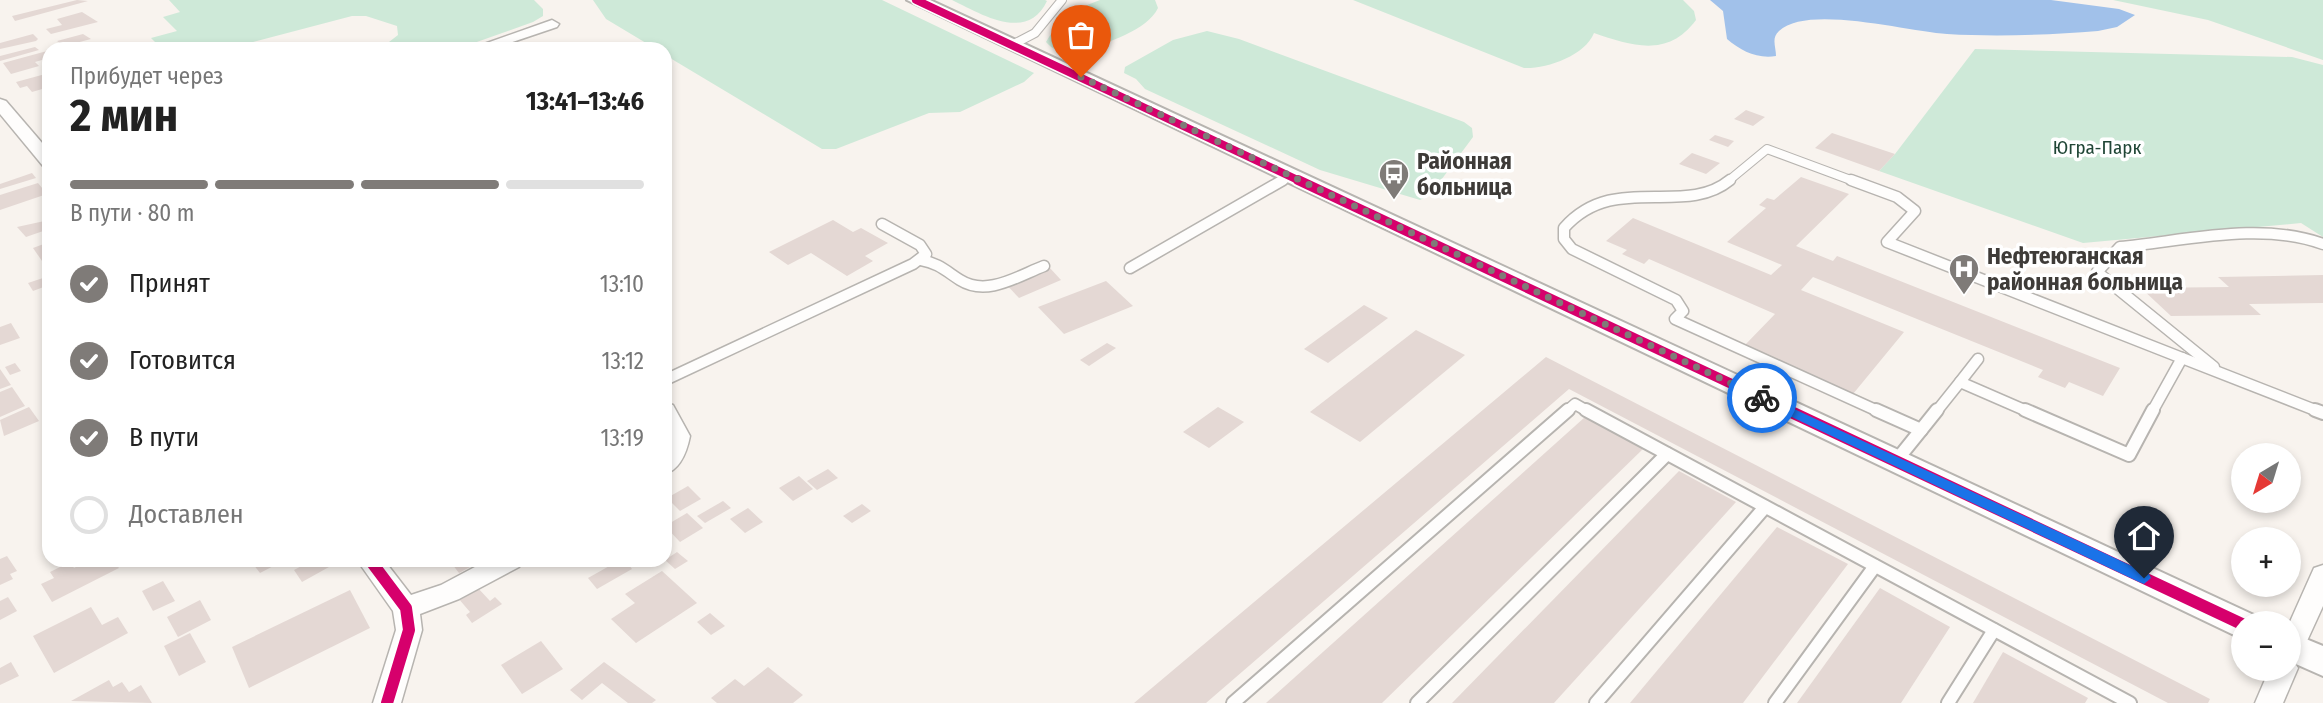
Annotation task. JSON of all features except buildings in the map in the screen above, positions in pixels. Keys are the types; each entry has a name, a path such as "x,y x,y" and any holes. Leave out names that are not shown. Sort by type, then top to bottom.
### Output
{"street":[{"path":"916,0 2231,619"},
{"path":"498,42 552,24"},
{"path":"0,104 42,154"},
{"path":"672,423 679,436 672,456"},
{"path":"375,567 406,608 409,630 387,703"},
{"path":"406,608 450,592 497,567"},
{"path":"2301,625 2323,575"},
{"path":"2301,658 2323,662"},
{"path":"2269,703 2278,681"}],"lane":[{"path":"1012,45 1035,33 1062,0"},
{"path":"1922,430 1675,319 1683,311 1676,300 1572,249 1564,239 1564,228 1569,219 1594,203 1614,198 1715,192 1767,149 1897,197 1915,211 1887,243 2323,412"},
{"path":"1130,268 1290,176"},
{"path":"672,377 920,260 926,254 925,249 882,224"},
{"path":"2222,373 2097,272 2120,247 2285,234 2315,239 2323,244"},
{"path":"920,260 937,262 968,285 977,287 994,284 1044,266"},
{"path":"1959,382 2129,455 2182,357"},
{"path":"1896,461 1978,359"},
{"path":"1233,703 1575,404 2127,702"},
{"path":"1417,703 1667,454"},
{"path":"1596,703 1765,507"},
{"path":"1774,703 1875,566"},
{"path":"1948,703 1994,630"}],"green space":[{"path":"169,0 534,0 543,9 543,16 477,42 389,42 398,35 397,26 366,16 352,16 253,42 155,42 151,38 177,31 163,17 180,12"},
{"path":"593,0 882,0 1034,73 1024,82 960,112 929,113 836,149 822,149 672,59 672,42 644,42 606,19"},
{"path":"952,0 1047,1 1038,14 1028,21 1016,23 990,18"},
{"path":"1100,0 1155,0 1158,8 1153,16 1136,29 1083,52 1063,52 1046,42 1069,16"},
{"path":"1353,0 1683,0 1694,11 1696,20 1674,40 1649,46 1622,42 1594,33 1582,48 1564,60 1524,68"},
{"path":"2113,0 2323,0 2323,60 2208,20"},
{"path":"1207,31 1239,39 1464,122 1472,128 1473,137 1430,195 1420,200 1320,170 1145,89 1136,79 1124,73 1125,67 1173,40"},
{"name":"Югра-Парк","path":"1975,49 2292,57 2323,65 2323,237 2301,223 2083,243 1879,171"}],"water":[{"path":"1710,0 2051,0 2119,9 2135,15 2117,27 2098,31 2003,35 1947,34 1860,22 1812,20 1793,23 1779,31 1775,40 1776,56 1769,57 1750,53 1727,39 1723,11"}],"cycle path":[{"path":"916,0 2231,619"},
{"path":"375,567 406,608 409,630 387,703"}],"way so far":[{"path":"1081,77 1762,398"}],"place":[{"name":"Районная больница","path":"1394,201"},
{"name":"Нефтеюганская районная больница","path":"1964,296"}],"route":[{"path":"1762,398 2144,578"}]}
